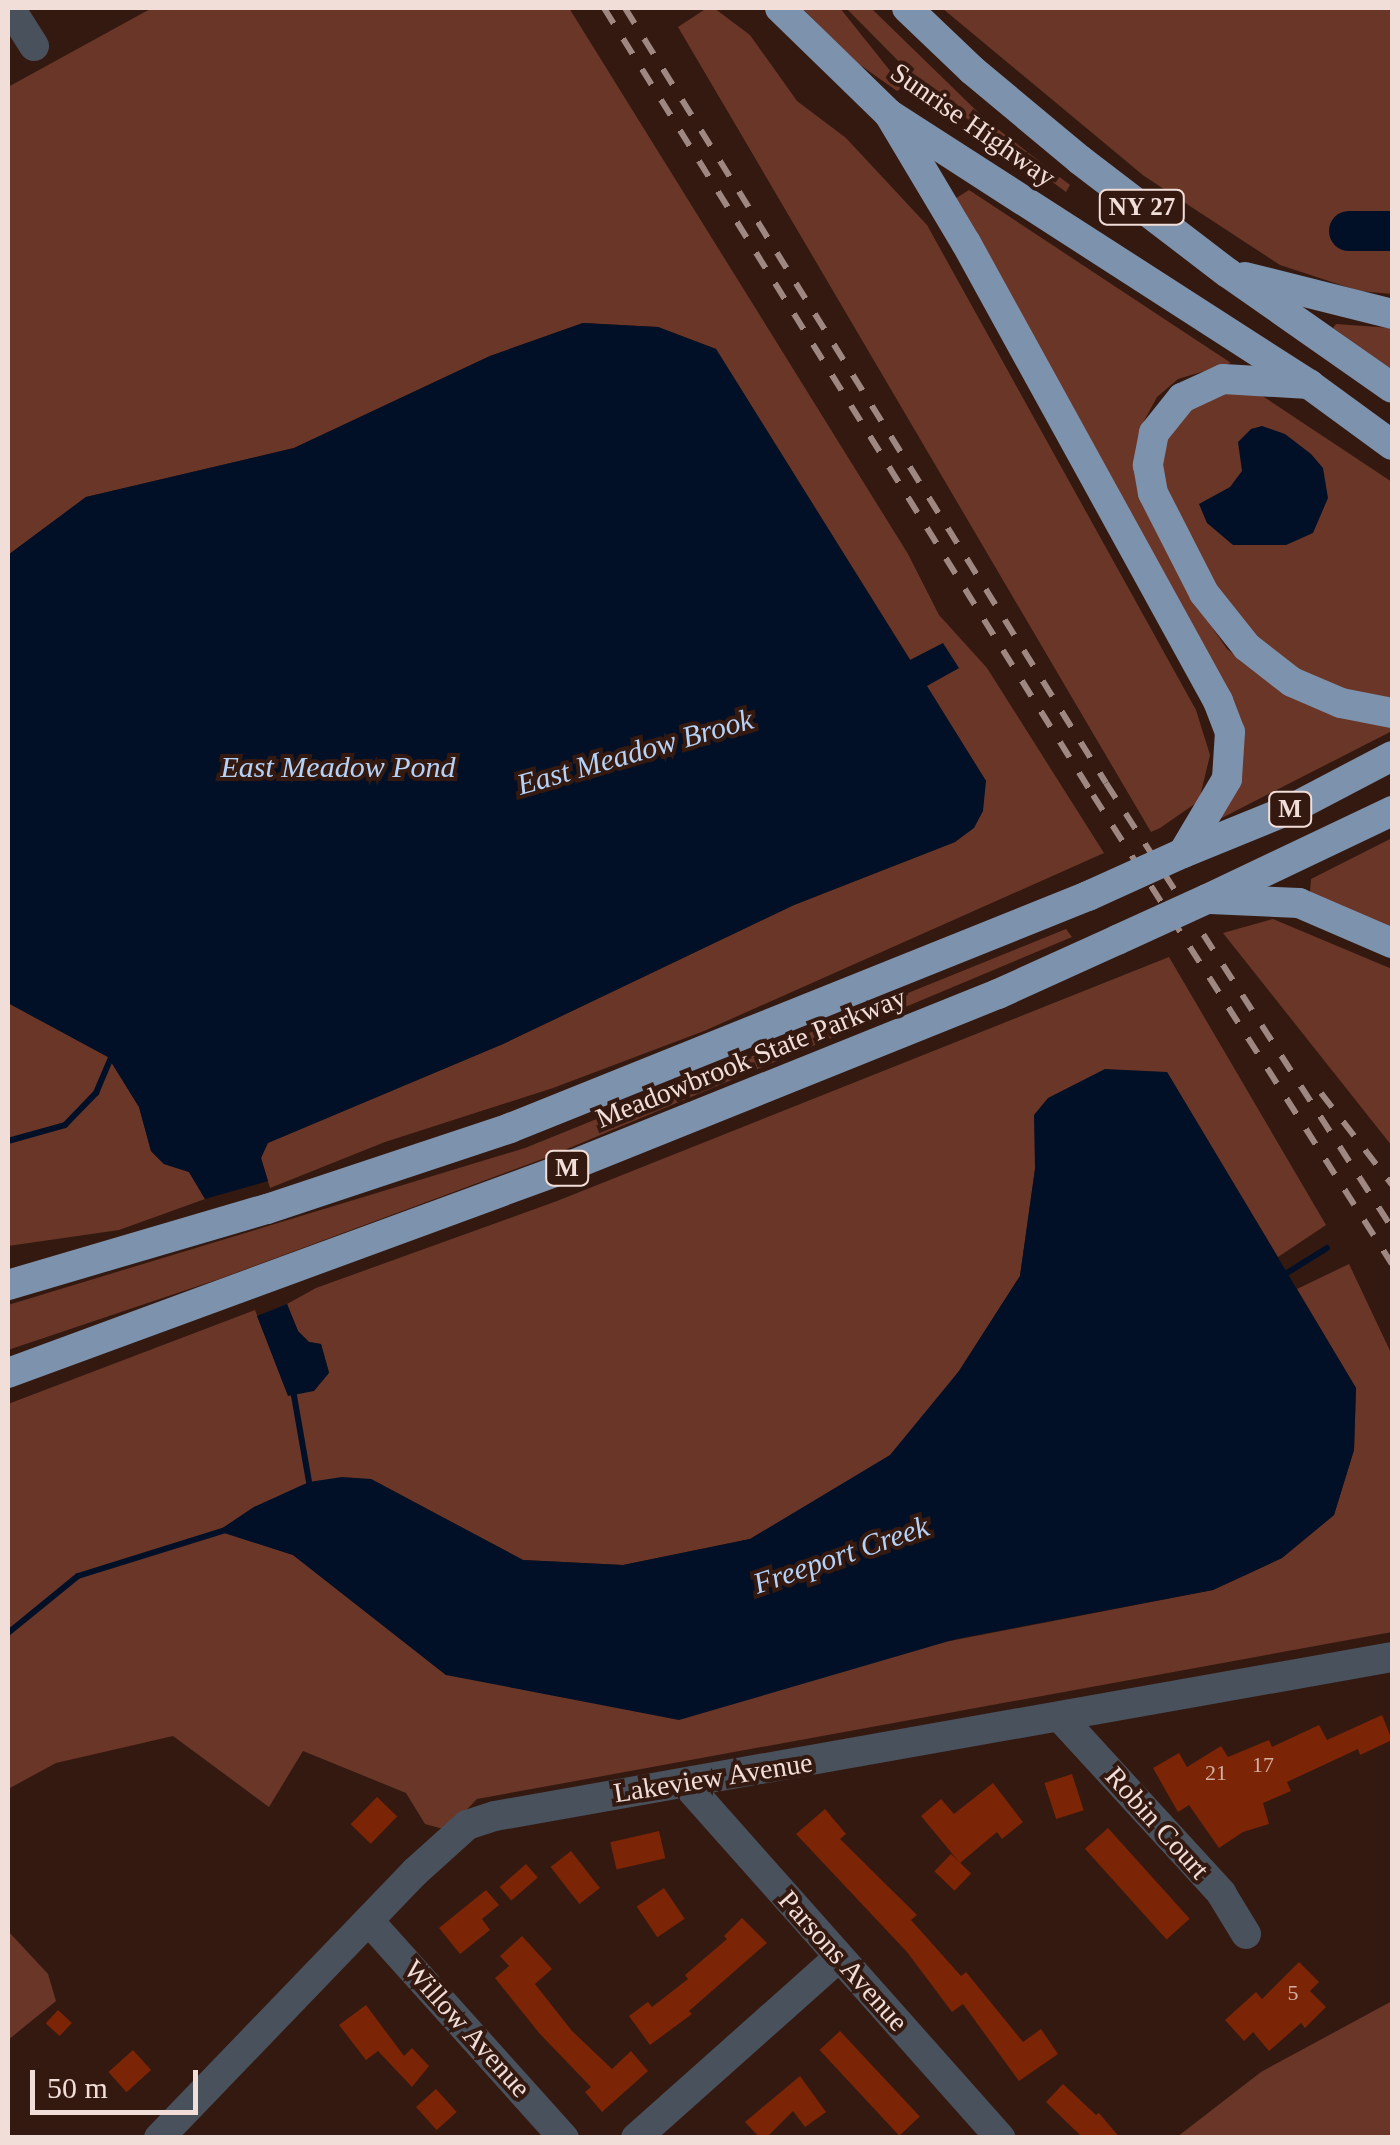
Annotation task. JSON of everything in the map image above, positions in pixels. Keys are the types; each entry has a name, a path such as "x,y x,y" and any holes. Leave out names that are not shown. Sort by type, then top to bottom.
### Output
{"highway":[{"name":"Sunrise Highway","path":"780,8 889,114 1310,384 1392,445"},
{"name":"Sunrise Highway","path":"907,8 972,70 1066,148 1228,273 1392,388"},
{"path":"889,114 966,243 1218,701 1230,732 1227,778 1183,853"},
{"path":"1228,273 1392,314"},
{"path":"1310,384 1223,379 1182,398 1154,433 1148,465 1153,493 1204,592 1248,647 1292,682 1341,702 1392,713"},
{"name":"Meadowbrook State Parkway","path":"10,1283 266,1209 510,1128 1088,896 1293,808 1392,756"},
{"name":"Meadowbrook State Parkway","path":"12,1373 560,1170 998,994 1392,811"},
{"path":"1208,899 1299,904 1392,943"}],"street":[{"path":"10,8 34,46"},
{"name":"Lakeview Avenue","path":"159,2138 468,1824 494,1816 687,1785 1392,1656"},
{"name":"Robin Court","path":"1060,1716 1221,1894 1246,1934"},
{"name":"Parsons Avenue","path":"687,1785 1000,2138"},
{"name":"Willow Avenue","path":"368,1922 564,2138"},
{"path":"636,2138 839,1957"}],"shaded area":[{"path":"152,8 569,8 908,554 939,615 987,668 1104,853 704,1031 553,1088 385,1142 270,1188 261,1158 267,1143 503,1044 794,905 955,842 986,781 926,685 959,668 911,661 716,349 658,327 583,323 490,356 294,448 86,497 8,555 8,87"},
{"path":"707,8 714,8 750,35 797,101 846,138 927,225 1196,710 1210,755 1199,801 1160,828 1151,832 678,27"},
{"path":"802,8 840,8 903,87 897,91 853,60"},
{"path":"846,8 871,8 986,120 1070,185 1066,192 924,87"},
{"path":"942,8 1392,8 1392,294 1359,291 1280,265 1144,176"},
{"path":"969,190 1231,363 1178,379 1157,397 1144,421 1136,459 1201,611 1227,649 1283,693 1390,722 1392,731 1212,823 1238,765 953,200"},
{"path":"1336,324 1392,328 1392,370 1333,328"},
{"path":"1242,387 1264,397 1392,482 1392,698 1357,697 1272,659 1225,609 1157,467 1165,429 1192,400"},
{"path":"1392,838 1392,930 1310,892 1311,879"},
{"path":"1273,919 1392,969 1392,1146 1223,933"},
{"path":"1066,929 1072,937 548,1157 219,1279 8,1350 8,1305 525,1148"},
{"path":"1169,957 1326,1225 1278,1257 1167,1072 1035,1115 1035,1169 1020,1276 959,1371 892,1459 750,1539 623,1565 523,1560 371,1479 254,1507 219,1531 293,1555 446,1675 950,1641 1213,1590 1282,1558 1334,1515 1354,1450 1356,1388 1297,1289 1349,1264 1392,1355 1392,1632 477,1799 447,1830 425,1824 406,1793 303,1751 269,1807 173,1736 56,1763 8,1789 8,1404 255,1310 288,1395 329,1372 321,1344 309,1342 298,1331 287,1304 316,1288 557,1201"},
{"path":"8,1003 108,1057 139,1107 151,1151 164,1164 189,1172 205,1199 119,1230 8,1246"},
{"path":"8,1931 48,1974 56,2001 8,2040"},
{"path":"1392,2001 1392,2137 1177,2137 1261,2072"}],"water":[{"name":"East Meadow Pond","path":"583,323 658,327 716,349 910,660 943,643 959,668 927,686 986,781 983,811 974,828 955,842 794,905 503,1044 268,1143 261,1158 268,1181 205,1199 189,1172 164,1164 151,1151 139,1107 108,1057 8,1003 8,555 86,497 294,448 490,356"},
{"path":"1262,426 1285,434 1311,454 1323,468 1328,498 1313,533 1286,545 1233,545 1207,523 1199,504 1230,487 1242,471 1238,442 1251,429"},
{"path":"1105,1069 1167,1072 1356,1388 1354,1450 1334,1515 1282,1558 1213,1590 956,1639 679,1720 446,1675 293,1555 218,1531 254,1507 309,1482 342,1477 371,1479 523,1560 623,1565 750,1539 890,1455 959,1371 1020,1276 1035,1169 1034,1115 1048,1098"},
{"path":"287,1304 298,1331 309,1342 321,1344 329,1373 314,1391 288,1396 257,1316"}],"building":[{"path":"1382,1715 1392,1740 1360,1755 1358,1749 1287,1782 1291,1791 1263,1803 1269,1824 1243,1832 1219,1848 1189,1805 1178,1812 1153,1768 1179,1753 1187,1767 1221,1746 1228,1757 1269,1740 1272,1747 1319,1725 1327,1740"},
{"path":"1072,1774 1084,1810 1056,1819 1044,1783"},
{"path":"993,1783 1023,1822 1002,1839 997,1832 960,1863 921,1816 941,1799 954,1814"},
{"path":"377,1797 397,1816 371,1844 351,1824"},
{"path":"825,1809 846,1834 840,1839 917,1915 911,1920 961,1976 966,1972 1023,2042 1041,2029 1058,2054 1019,2081 963,2004 952,2012 907,1952 796,1834"},
{"path":"1108,1828 1190,1919 1167,1939 1085,1849"},
{"path":"659,1831 665,1858 617,1870 610,1842"},
{"path":"571,1851 600,1888 579,1904 551,1867"},
{"path":"951,1854 971,1873 954,1891 934,1871"},
{"path":"526,1864 538,1878 511,1901 500,1887"},
{"path":"664,1888 685,1919 657,1937 637,1906"},
{"path":"486,1890 499,1905 482,1919 490,1930 460,1954 439,1928"},
{"path":"742,1918 767,1943 689,2011 692,2014 650,2045 629,2016 648,2002 652,2007 688,1979 685,1975 727,1939 724,1936"},
{"path":"522,1936 552,1969 535,1984 572,2031 612,2069 631,2051 648,2071 602,2112 585,2092 591,2087 540,2034 495,1978 509,1966 500,1956"},
{"path":"1299,1962 1319,1982 1310,1991 1326,2007 1305,2028 1301,2023 1269,2051 1253,2032 1244,2041 1225,2020 1256,1992 1262,1999"},
{"path":"366,2005 404,2056 412,2048 429,2066 412,2087 378,2051 366,2060 339,2025"},
{"path":"58,2010 72,2023 60,2036 46,2023"},
{"path":"840,2031 920,2117 899,2136 820,2050"},
{"path":"133,2050 151,2070 127,2092 108,2072"},
{"path":"800,2076 826,2112 805,2127 793,2111 766,2138 760,2138 745,2122"},
{"path":"1063,2084 1096,2115 1099,2113 1120,2138 1083,2138 1046,2102"},
{"path":"436,2089 457,2112 437,2130 416,2107"}],"waterway":[{"name":"East Meadow Brook","path":"1349,231 1392,231"},
{"path":"8,1141 65,1125 96,1093 113,1053"},
{"name":"Freeport Creek","path":"1282,1276 1327,1248"},
{"path":"293,1390 309,1482"},
{"name":"East Meadow Brook","path":"8,1633 78,1576 226,1530"}],"railway":[{"path":"604,8 1093,795 1392,1264"},
{"path":"625,8 1106,783 1392,1228"},
{"path":"1321,1093 1392,1185"}]}
